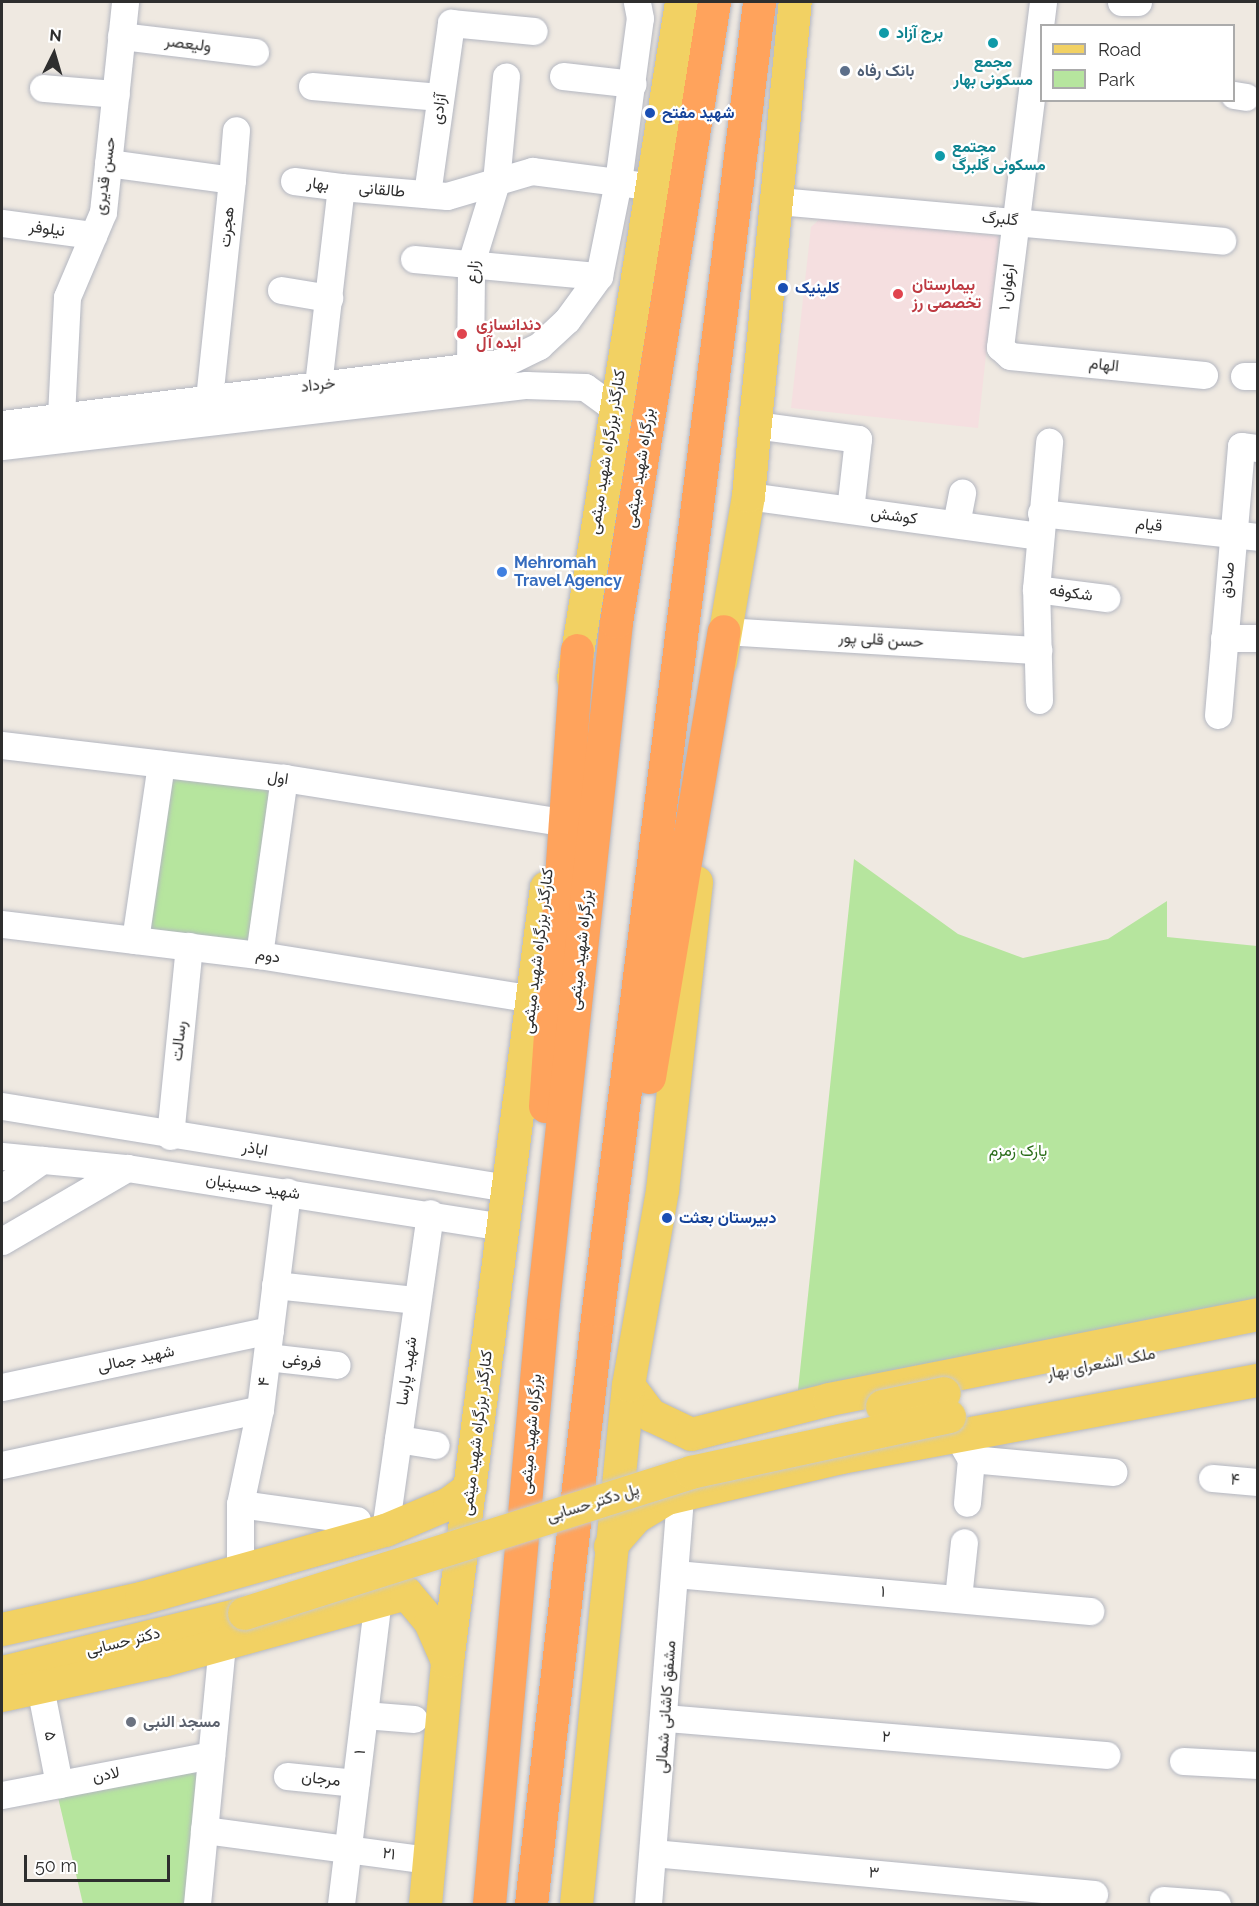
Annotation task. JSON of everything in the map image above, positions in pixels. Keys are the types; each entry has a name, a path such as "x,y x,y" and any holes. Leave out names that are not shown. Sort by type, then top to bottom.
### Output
{"highway":[{"name":"بزرگراه شهید میثمی","path":"489,1905 543,1303 616,622 714,2"},
{"path":"531,1905 598,1310 759,2"},
{"path":"598,1310 630,1186 724,631"},
{"path":"543,1303 546,1056 577,650"}],"main road":[{"path":"664,2 672,40"},
{"name":"کنارگذر بزرگراه شهید میثمی","path":"425,1905 447,1661 554,821 577,650 615,409 633,184 681,2"},
{"path":"576,1905 610,1546 628,1385 662,1190 724,631 748,496 798,10"},
{"path":"628,1385 651,1415 691,1434 829,1399 1257,1314"},
{"name":"ملک الشعرای بهار","path":"955,1426 1257,1335"},
{"name":"ملک الشعرای بهار","path":"955,1426 1257,1358"},
{"path":"610,1546 635,1517 667,1498 685,1501 955,1426 1257,1380"},
{"name":"پل دکتر حسابی","path":"242,1591 691,1451 955,1426"},
{"path":"685,1501 681,1457 691,1434"},
{"path":"2,1629 242,1591 380,1525 470,1487"},
{"path":"2,1695 222,1644 392,1596 415,1583 421,1557 418,1543 380,1525"},
{"name":"دکتر حسابی","path":"2,1650 242,1591"},
{"name":"دکتر حسابی","path":"2,1672 242,1591"},
{"path":"392,1596 430,1622 447,1661"}],"street":[{"name":"حسن قدیری","path":"61,416 67,297 103,213 125,2"},
{"name":"خرداد","path":"2,424 506,362 539,346 567,320 599,276 633,184 633,84 640,18 637,2"},
{"name":"ارغوان ۱","path":"1041,24 1043,2"},
{"path":"1120,2 1138,2"},
{"name":"آزادی","path":"427,194 451,23 534,31"},
{"name":"ولیعصر","path":"122,36 255,52"},
{"name":"ارغوان ۱","path":"1004,353 1000,347 1014,220 1038,71 1040,43"},
{"name":"زارع","path":"470,366 471,263 496,182 506,76"},
{"path":"563,76 633,84"},
{"path":"312,86 441,97"},
{"path":"43,88 116,94"},
{"name":"هجرت","path":"209,398 236,130"},
{"path":"108,163 232,180"},
{"name":"طالقانی","path":"318,385 341,187 447,196 532,171 633,184"},
{"name":"بهار","path":"294,181 341,187"},
{"name":"گلبرگ","path":"778,201 1014,220 1222,241"},
{"name":"نیلوفر","path":"2,224 93,235"},
{"path":"414,259 599,276"},
{"path":"281,290 328,298"},
{"name":"الهام","path":"1004,353 1204,375"},
{"name":"خرداد","path":"2,446 526,385 585,387 615,409"},
{"path":"755,425 858,439 850,510"},
{"path":"1039,700 1036,589 1049,442"},
{"name":"صادق","path":"1218,715 1224,638 1245,536 1249,447"},
{"path":"956,524 962,493"},
{"name":"کوشش","path":"748,496 956,524 1040,525"},
{"name":"قیام","path":"1040,525 1245,536"},
{"name":"شکوفه","path":"1036,589 1106,598"},
{"name":"حسن قلی پور","path":"724,631 1038,650"},
{"path":"1224,638 1257,638"},
{"name":"اول","path":"2,745 284,778 554,821"},
{"path":"135,940 161,764"},
{"path":"259,955 284,778"},
{"name":"دوم","path":"2,924 259,955 533,999"},
{"name":"رسالت","path":"170,1136 189,946"},
{"name":"اباذر","path":"2,1106 170,1136 508,1188"},
{"name":"شهید حسینیان","path":"2,1156 127,1168 430,1213 504,1227"},
{"path":"2,1188 42,1160"},
{"path":"2,1241 127,1168"},
{"name":"۴","path":"242,1591 240,1504 260,1409 287,1192"},
{"name":"شهید پارسا","path":"380,1525 398,1439 430,1213"},
{"path":"275,1285 407,1299"},
{"name":"شهید جمالی","path":"2,1387 270,1330"},
{"name":"فروغی","path":"267,1357 337,1365"},
{"path":"2,1465 260,1409"},
{"path":"967,1503 955,1426 1113,1472"},
{"path":"398,1439 436,1445"},
{"name":"۴","path":"1212,1478 1257,1482"},
{"name":"مشفق کاشانی شمالی","path":"648,1905 666,1718 675,1574 685,1501"},
{"path":"240,1504 380,1525"},
{"path":"958,1598 964,1542"},
{"name":"۱","path":"675,1574 1090,1611"},
{"name":"۱","path":"341,1905 364,1715 392,1596"},
{"path":"197,1905 222,1644"},
{"name":"۵","path":"40,1687 59,1784"},
{"path":"364,1715 414,1719"},
{"name":"۲","path":"666,1718 1106,1755"},
{"name":"لادن","path":"2,1795 211,1755"},
{"path":"1184,1761 1256,1765"},
{"name":"مرجان","path":"287,1776 356,1783"},
{"name":"۲۱","path":"204,1830 429,1860"},
{"name":"۳","path":"653,1852 1094,1894"},
{"path":"1163,1900 1217,1905"}],"shaded area":[{"name":"بیمارستان تخصصی رز","path":"822,217 999,236 978,428 791,408 811,227"}],"green space":[{"path":"168,775 270,788 248,943 145,930"},
{"name":"پارک زمزم","path":"854,859 958,934 1023,958 1108,939 1167,901 1167,937 1257,946 1257,1303 798,1390"},
{"path":"201,1766 188,1904 83,1904 57,1793"}],"place":[{"name":"برج آزاد","path":"884,33"},
{"name":"مجمع مسکونی بهار","path":"993,43"},
{"name":"بانک رفاه","path":"845,71"},
{"name":"شهید مفتح","path":"650,113"},
{"name":"مجتمع مسکونی گلبرگ","path":"940,156"},
{"name":"کلینیک","path":"783,288"},
{"name":"بیمارستان تخصصی رز","path":"898,294"},
{"name":"دندانسازی ایده آل","path":"462,334"},
{"name":"Mehromah Travel Agency","path":"502,572"},
{"name":"دبیرستان بعثت","path":"667,1218"},
{"name":"مسجد النبی","path":"131,1722"}]}
